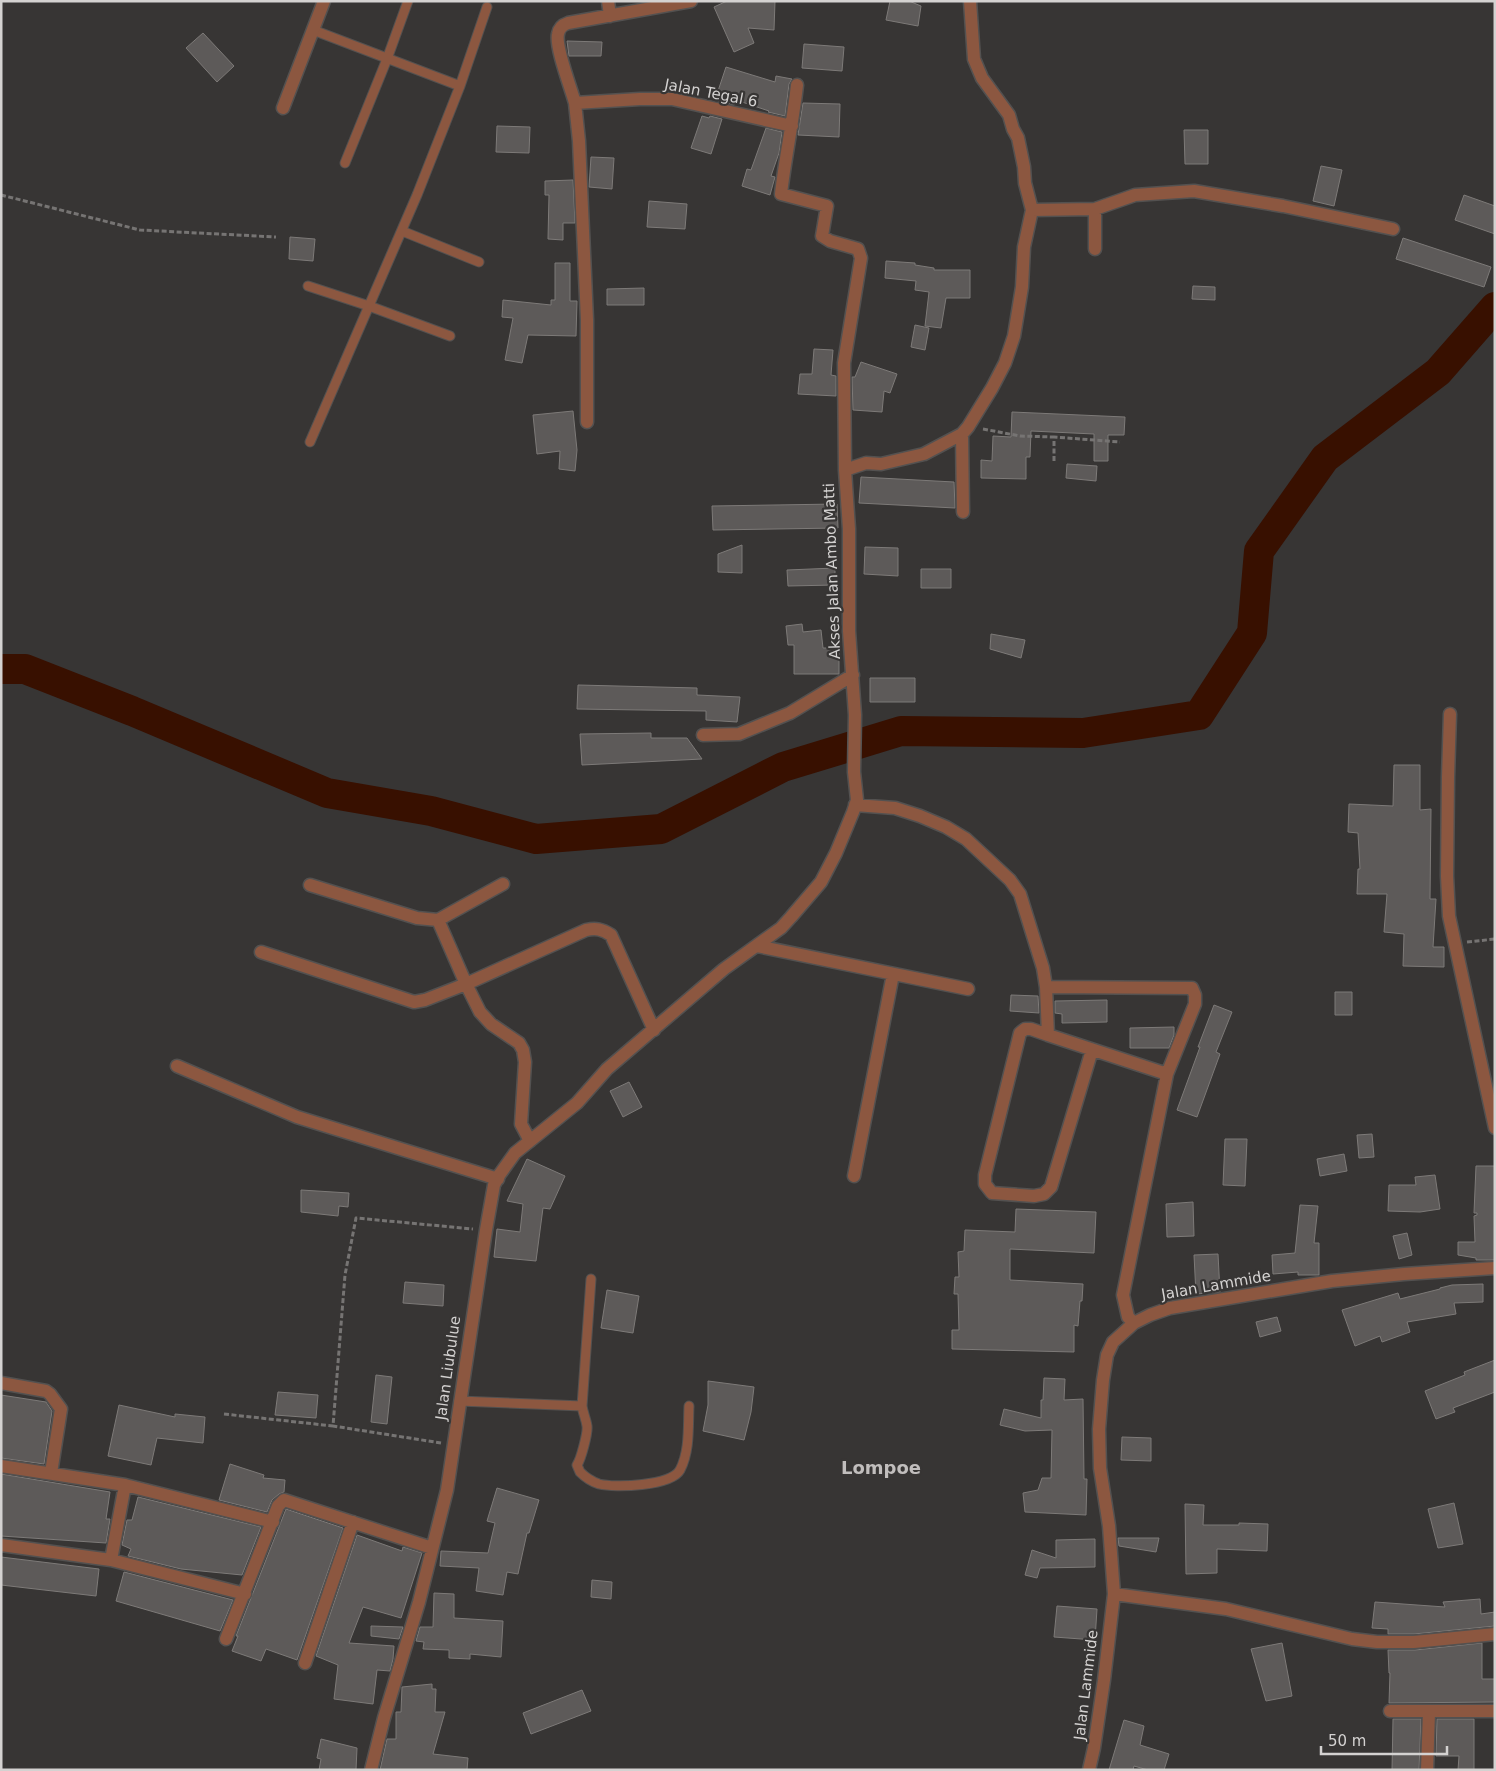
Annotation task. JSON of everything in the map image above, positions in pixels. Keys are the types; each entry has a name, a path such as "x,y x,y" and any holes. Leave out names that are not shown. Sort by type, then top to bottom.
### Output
{"street":[{"path":"283,108 324,1"},
{"path":"608,1 610,16"},
{"path":"587,422 588,320 579,141 575,103 558,44 558,31 562,25 568,22 691,1"},
{"path":"963,512 965,430 992,388 1005,363 1014,336 1022,287 1024,247 1032,210 1025,183 1018,138 1009,115 982,78 974,59 966,2"},
{"path":"797,85 780,194 827,206 822,236 830,241 858,249 861,258 844,364 845,470"},
{"name":"Jalan Tegal 6","path":"575,103 672,99 792,126"},
{"path":"1032,210 1095,209 1135,195 1194,191 1283,206 1393,229"},
{"path":"1095,209 1095,248"},
{"name":"Akses Jalan Ambo Matti","path":"855,805 857,800 854,772 855,715 849,631 849,529 845,470 866,463 881,464 924,454 965,430"},
{"path":"704,735 739,734 790,713 852,675"},
{"path":"1450,714 1446,876 1449,916 1495,1128"},
{"path":"855,805 895,808 946,827 987,857 1010,880 1020,894 1043,968 1046,987 1048,1035"},
{"name":"Jalan Liubulue","path":"370,1770 447,1490 459,1401 494,1185 505,1165 516,1153 577,1102 607,1069 724,969 786,923 821,882 836,853 855,805"},
{"path":"310,885 417,918 438,920 503,884"},
{"path":"438,920 480,1012 491,1024 519,1042 523,1050 525,1062 521,1124 530,1141"},
{"path":"261,952 414,1002 425,1000 466,984 586,930 596,928 604,930 611,935 654,1030"},
{"path":"757,946 968,989"},
{"path":"854,1176 893,974"},
{"path":"1046,987 1192,988 1195,995 1195,1004 1167,1074 1123,1295 1128,1317 1134,1323"},
{"path":"1092,1050 1051,1186 1044,1194 1034,1196 992,1193 985,1184 985,1175 1020,1032 1025,1029 1031,1029 1167,1074"},
{"path":"177,1066 297,1117 498,1179"},
{"name":"Jalan Lammide","path":"1089,1770 1102,1699 1114,1594 1109,1526 1100,1468 1099,1429 1107,1355 1113,1342 1134,1323 1170,1308 1314,1284 1404,1274 1495,1268"},
{"path":"1,1383 46,1391 61,1409 51,1473"},
{"path":"1,1466 125,1485 273,1522"},
{"path":"112,1560 125,1485"},
{"path":"226,1639 278,1506 284,1500 432,1548"},
{"path":"305,1663 353,1522"},
{"path":"1,1545 112,1560 244,1594"},
{"path":"1114,1594 1226,1609 1352,1639 1377,1642 1414,1642 1495,1634"},
{"path":"1390,1711 1495,1711"},
{"path":"1427,1770 1429,1712"}],"lane":[{"path":"345,164 408,1"},
{"path":"310,442 402,231 460,86 487,8"},
{"path":"313,30 460,86"},
{"path":"402,231 479,262"},
{"path":"308,286 450,336"},
{"path":"591,1279 582,1406 586,1419 587,1433 582,1447 581,1459 577,1465 580,1472 598,1484 627,1485 665,1481 678,1473 687,1450 689,1406"},
{"path":"459,1401 582,1406"}],"path":[{"path":"1,195 140,230 276,237"},
{"path":"965,430 1020,436 1120,442"},
{"path":"1054,437 1054,461"},
{"path":"1454,943 1495,939"},
{"path":"333,1426 345,1275 356,1218 486,1230"},
{"path":"224,1414 333,1426 453,1445"}],"building":[{"path":"727,1 775,1 774,30 748,28 754,43 734,52 714,7"},
{"path":"890,1 909,1 921,6 918,26 886,20"},
{"path":"203,33 234,66 217,82 186,48"},
{"path":"567,41 602,42 601,56 569,56"},
{"path":"804,44 844,47 842,71 802,68"},
{"path":"726,67 775,82 776,76 792,79 789,84 785,116 736,100 734,105 715,100"},
{"path":"803,103 840,104 839,137 798,135"},
{"path":"702,116 722,119 711,154 691,148"},
{"path":"497,126 530,127 529,153 496,152"},
{"path":"766,128 782,132 779,153 771,176 775,177 770,195 742,186 747,169 751,170"},
{"path":"1184,130 1208,130 1208,164 1185,164"},
{"path":"591,157 614,158 612,189 589,187"},
{"path":"1321,166 1342,170 1334,206 1313,201"},
{"path":"573,180 575,223 563,223 563,240 548,239 549,195 545,195 545,181"},
{"path":"1464,195 1495,206 1495,234 1455,220"},
{"path":"649,201 687,204 685,229 647,227"},
{"path":"290,237 315,239 313,261 289,259"},
{"path":"1403,238 1491,267 1484,287 1396,259"},
{"path":"886,261 915,263 915,265 934,268 934,270 970,270 970,298 946,298 941,328 925,326 929,292 915,290 916,281 885,278"},
{"path":"555,263 570,263 570,301 577,301 576,336 528,335 522,363 505,360 513,318 502,317 503,300 551,305 551,300 555,300"},
{"path":"1193,286 1215,287 1215,300 1192,299"},
{"path":"644,288 644,305 607,305 607,289"},
{"path":"915,325 929,328 925,350 911,347"},
{"path":"814,349 833,350 831,375 836,376 836,396 798,394 800,374 812,374"},
{"path":"861,362 897,374 890,393 884,391 882,412 853,410 852,377 855,377"},
{"path":"573,411 577,450 575,471 559,469 560,451 537,454 533,415"},
{"path":"1012,412 1125,417 1124,435 1108,435 1108,461 1094,461 1094,434 1031,431 1030,457 1026,457 1026,479 981,478 981,460 992,461 993,436 1011,437"},
{"path":"1067,464 1097,466 1096,481 1066,478"},
{"path":"861,477 954,482 955,508 859,503"},
{"path":"837,504 838,528 713,530 712,506"},
{"path":"742,545 742,573 718,572 718,554"},
{"path":"865,547 898,548 898,576 864,574"},
{"path":"835,568 835,585 788,586 787,570"},
{"path":"921,569 951,569 951,588 921,588"},
{"path":"802,624 803,632 821,630 823,648 839,648 839,674 794,674 794,645 788,645 786,626"},
{"path":"991,634 1025,640 1021,658 990,649"},
{"path":"870,678 915,678 915,702 870,702"},
{"path":"578,685 697,688 697,695 740,697 737,722 706,720 706,711 577,709"},
{"path":"651,733 651,738 687,738 702,759 582,765 580,734"},
{"path":"1394,765 1420,765 1420,810 1431,809 1430,899 1436,899 1433,947 1444,947 1444,967 1403,966 1404,934 1384,932 1387,894 1357,894 1358,869 1360,869 1358,833 1348,832 1349,804 1393,806"},
{"path":"1335,992 1352,992 1352,1015 1335,1015"},
{"path":"1011,995 1038,996 1039,1013 1010,1011"},
{"path":"1107,1000 1107,1022 1062,1023 1062,1014 1055,1013 1055,1001"},
{"path":"1214,1005 1232,1012 1216,1052 1220,1054 1197,1117 1177,1110"},
{"path":"1174,1027 1174,1035 1169,1048 1130,1048 1130,1028"},
{"path":"629,1082 642,1107 623,1117 610,1091"},
{"path":"1372,1134 1374,1157 1359,1158 1357,1135"},
{"path":"1225,1139 1247,1139 1245,1186 1223,1185"},
{"path":"1344,1154 1347,1171 1320,1176 1317,1159"},
{"path":"527,1159 565,1176 550,1209 543,1208 536,1261 494,1257 497,1229 520,1232 523,1204 507,1201"},
{"path":"1476,1166 1495,1166 1495,1260 1476,1260 1476,1258 1458,1255 1458,1242 1475,1242 1474,1216 1477,1215 1477,1213 1474,1213"},
{"path":"1435,1175 1440,1209 1420,1212 1388,1211 1389,1185 1416,1185 1415,1177"},
{"path":"301,1190 349,1193 348,1207 339,1206 338,1216 301,1212"},
{"path":"1193,1202 1194,1236 1167,1237 1166,1204"},
{"path":"1300,1205 1318,1206 1314,1243 1319,1243 1319,1275 1298,1275 1298,1272 1273,1274 1272,1255 1295,1253"},
{"path":"1016,1209 1096,1212 1094,1253 1010,1249 1010,1280 1083,1284 1078,1326 1074,1325 1074,1352 952,1349 952,1330 959,1330 958,1294 954,1294 955,1277 959,1277 958,1252 964,1251 965,1230 1015,1232"},
{"path":"1407,1233 1412,1255 1399,1259 1393,1236"},
{"path":"1218,1254 1220,1292 1196,1294 1194,1255"},
{"path":"405,1282 444,1285 443,1306 403,1303"},
{"path":"1483,1284 1483,1302 1454,1303 1456,1314 1407,1322 1410,1332 1382,1342 1380,1336 1355,1346 1342,1310 1398,1293 1400,1299 1452,1285"},
{"path":"607,1290 639,1296 633,1333 601,1328"},
{"path":"1277,1317 1281,1331 1260,1337 1256,1322"},
{"path":"1495,1360 1495,1392 1453,1408 1455,1412 1436,1419 1425,1391 1465,1375 1464,1372"},
{"path":"376,1375 392,1377 387,1424 371,1422"},
{"path":"1044,1378 1065,1379 1064,1400 1083,1399 1084,1479 1087,1479 1086,1515 1025,1512 1023,1493 1038,1490 1042,1478 1051,1478 1052,1430 1025,1431 1000,1425 1004,1409 1041,1418"},
{"path":"708,1381 754,1387 751,1412 744,1440 703,1431 708,1405"},
{"path":"278,1392 318,1395 316,1418 275,1415"},
{"path":"1,1395 46,1402 52,1411 44,1464 1,1458"},
{"path":"119,1405 175,1417 175,1414 205,1417 203,1443 157,1438 151,1465 108,1456"},
{"path":"1122,1437 1151,1438 1151,1461 1121,1460"},
{"path":"230,1464 264,1475 263,1478 285,1480 284,1492 272,1500 267,1512 219,1500"},
{"path":"1,1474 110,1492 106,1519 110,1519 106,1543 1,1536"},
{"path":"497,1488 539,1500 529,1533 527,1533 518,1574 507,1572 503,1595 476,1591 479,1568 440,1566 441,1551 488,1553 495,1523 487,1521"},
{"path":"138,1497 261,1527 242,1575 181,1569 128,1556 131,1549 122,1545 127,1520 132,1520"},
{"path":"1454,1503 1463,1544 1438,1548 1428,1509"},
{"path":"1185,1504 1204,1505 1203,1525 1268,1524 1267,1551 1217,1549 1217,1573 1186,1574"},
{"path":"286,1509 343,1528 297,1660 266,1649 261,1661 232,1651 238,1636 236,1636"},
{"path":"357,1535 402,1551 403,1547 422,1553 401,1618 363,1607 349,1643 394,1646 390,1671 377,1670 373,1704 334,1699 338,1665 316,1656"},
{"path":"1118,1538 1159,1538 1156,1552 1119,1546"},
{"path":"1095,1539 1095,1567 1040,1568 1037,1578 1025,1575 1032,1550 1056,1558 1056,1540"},
{"path":"1,1557 99,1569 96,1596 1,1585"},
{"path":"124,1572 233,1600 220,1631 116,1601"},
{"path":"592,1580 612,1582 611,1599 591,1597"},
{"path":"434,1593 454,1594 454,1618 503,1621 501,1657 470,1654 470,1659 449,1658 449,1650 423,1649 424,1642 416,1641 420,1627 433,1627"},
{"path":"1480,1599 1481,1614 1495,1612 1495,1626 1414,1634 1388,1634 1388,1629 1372,1628 1375,1602 1445,1607 1443,1602"},
{"path":"1057,1606 1097,1609 1095,1640 1054,1637"},
{"path":"371,1626 403,1627 399,1639 371,1636"},
{"path":"1282,1643 1292,1696 1266,1701 1251,1649"},
{"path":"1482,1643 1482,1679 1495,1679 1495,1702 1389,1703 1390,1673 1388,1650 1415,1650"},
{"path":"432,1684 432,1689 436,1689 435,1712 445,1712 433,1754 468,1758 467,1770 380,1770 387,1739 396,1739 396,1712 401,1712 402,1687"},
{"path":"582,1690 591,1711 531,1734 523,1713"},
{"path":"1393,1719 1421,1719 1419,1770 1392,1770"},
{"path":"1437,1719 1474,1719 1474,1770 1458,1770 1459,1756 1436,1756"},
{"path":"1124,1720 1144,1726 1140,1745 1169,1754 1164,1770 1148,1770 1134,1766 1133,1770 1109,1770"},
{"path":"321,1739 357,1748 356,1770 319,1770 321,1759 317,1758"}],"waterway":[{"path":"1,669 25,669 132,711 327,793 431,811 536,839 661,829 783,767 901,731 1083,733 1199,715 1252,633 1259,551 1325,458 1438,372 1495,307"}],"district":[{"name":"Lompoe","path":"881,1467"}]}
